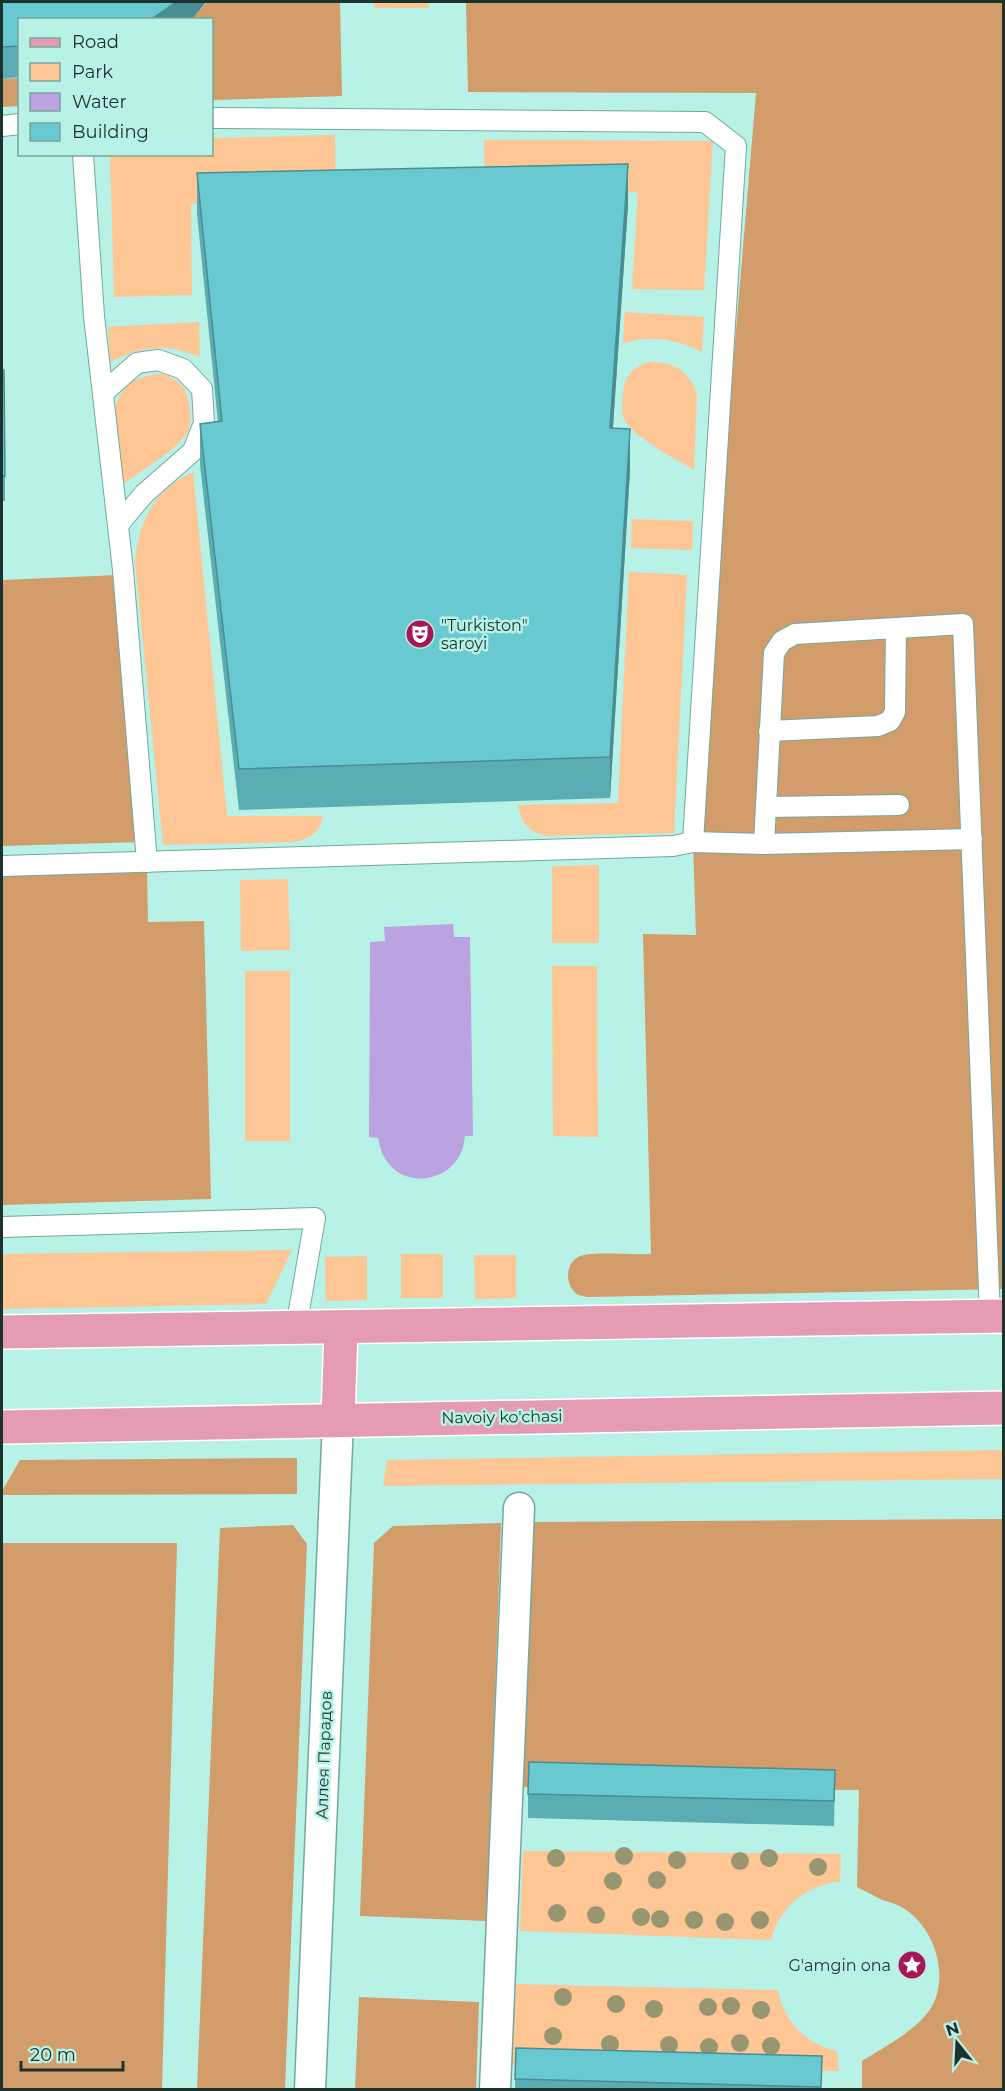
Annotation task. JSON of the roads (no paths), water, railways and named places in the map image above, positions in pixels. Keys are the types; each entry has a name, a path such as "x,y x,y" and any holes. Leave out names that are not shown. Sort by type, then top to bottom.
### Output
{"main road":[{"path":"2,1332 997,1316"},
{"path":"338,1420 341,1327"},
{"name":"Navoiy ko'chasi","path":"2,1427 1004,1408"}],"street":[{"name":"Аллея Парадов","path":"310,2090 338,1420"},
{"path":"495,2090 519,1508"}],"lane":[{"path":"213,118 705,122 736,146 693,842"},
{"path":"2,126 18,124"},
{"path":"84,156 94,316 118,525 147,862"},
{"path":"103,393 137,363 158,360 183,369 202,389 204,423 193,451 144,494 118,525"},
{"path":"764,844 774,653 782,641 795,634 963,624 997,1316"},
{"path":"769,731 878,726 890,721 895,712 896,628"},
{"path":"766,807 899,805"},
{"path":"2,866 673,846 693,842 764,844 972,839"},
{"path":"2,1227 315,1218 296,1328"}],"water":[{"path":"453,924 454,937 470,937 473,1136 465,1136 464,1145 457,1160 440,1174 429,1178 407,1177 397,1172 389,1164 378,1138 369,1137 370,942 385,941 384,927"}],"place":[{"name":"\"Turkiston\" saroyi","path":"420,634"},
{"name":"G'amgin ona","path":"912,1965"}]}
